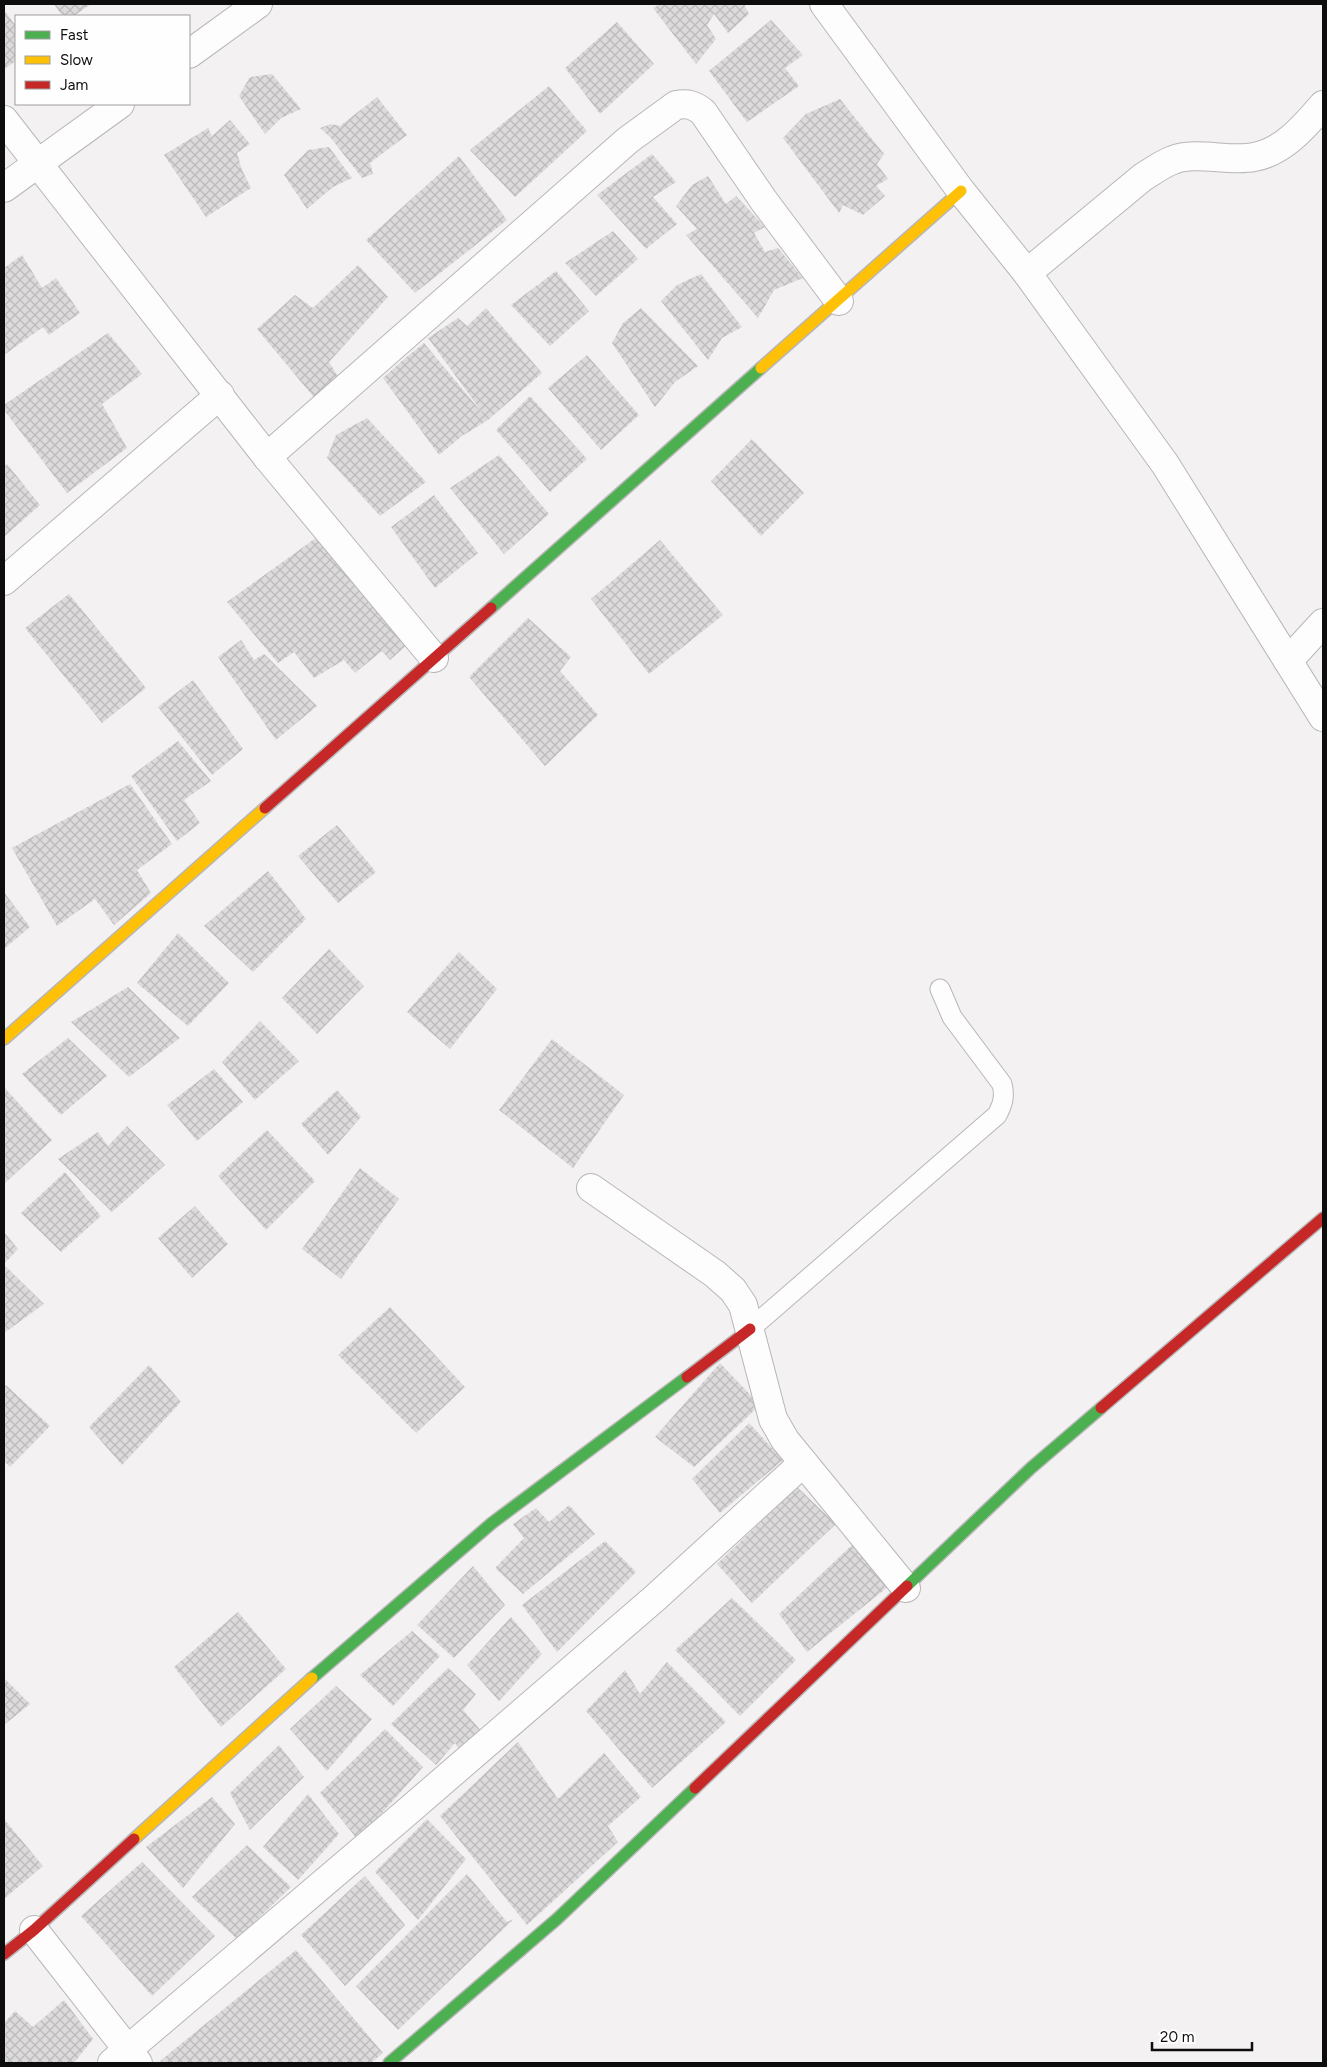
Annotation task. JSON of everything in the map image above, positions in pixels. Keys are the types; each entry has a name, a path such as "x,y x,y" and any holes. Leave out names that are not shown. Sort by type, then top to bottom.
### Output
{"street":[{"path":"190,53 258,4"},
{"path":"824,4 961,191 1027,274 1164,464 1323,717"},
{"path":"4,188 119,105"},
{"path":"267,457 628,140 676,105 694,105 703,112 764,201 839,301"},
{"path":"1027,274 1143,177 1160,166 1175,159 1194,157 1255,158 1271,151 1293,137 1323,105"},
{"path":"4,120 267,457 434,658"},
{"path":"4,1039 961,191"},
{"path":"4,581 220,396"},
{"path":"1288,661 1323,623"},
{"path":"591,1188 707,1269 732,1290 744,1306 773,1418 786,1440 906,1588"},
{"path":"389,2063 557,1919 1031,1468 1323,1218"},
{"path":"4,1954 34,1930 337,1656 492,1523 750,1329"},
{"path":"34,1930 126,2059 392,1825 655,1598 804,1463"}],"lane":[{"path":"750,1329 997,1115 1005,1094 1002,1084 952,1016 940,989"}],"building":[{"path":"54,4 91,4 75,15 61,15"},
{"path":"660,4 744,4 749,14 728,33 714,14 707,25 716,39 696,64 653,8"},
{"path":"4,10 15,25 15,62 4,69"},
{"path":"771,20 803,55 785,68 799,86 747,122 709,71"},
{"path":"617,22 654,64 600,114 565,68"},
{"path":"272,74 301,109 281,118 265,134 239,96 250,77"},
{"path":"549,86 587,131 515,197 470,150"},
{"path":"377,97 407,135 370,163 373,174 362,178 331,138 320,128 331,124 340,126"},
{"path":"840,99 884,154 877,164 888,179 876,186 885,196 863,215 843,205 839,213 783,138 806,114"},
{"path":"230,120 250,144 237,153 242,170 251,188 206,217 164,155 208,128 212,136"},
{"path":"329,147 352,178 333,187 307,209 284,175 308,150"},
{"path":"652,154 676,182 653,197 677,224 646,249 597,195"},
{"path":"459,156 507,220 415,293 366,240"},
{"path":"708,176 726,204 736,196 765,227 754,233 765,252 778,248 803,278 774,290 758,318 686,235 697,229 676,206 692,185"},
{"path":"613,231 638,259 596,296 565,263"},
{"path":"22,255 42,288 56,278 80,313 49,335 43,327 4,355 4,268"},
{"path":"358,265 388,297 329,362 339,378 317,401 257,329 295,295 313,308"},
{"path":"556,271 589,311 550,346 511,305"},
{"path":"701,274 742,327 722,338 708,360 661,301 677,285"},
{"path":"486,308 542,373 488,420 462,436 439,455 383,378 424,343 484,415 428,338 458,318 467,326"},
{"path":"641,308 698,366 675,382 655,407 612,343 623,323"},
{"path":"108,333 142,374 102,404 127,448 67,493 4,410 4,405"},
{"path":"587,355 639,415 601,450 548,388"},
{"path":"530,396 587,459 550,492 496,430"},
{"path":"367,418 426,482 380,516 327,458 336,435"},
{"path":"752,439 804,493 761,536 711,481"},
{"path":"499,455 549,514 504,554 450,488"},
{"path":"7,464 40,505 4,537 4,467"},
{"path":"434,495 478,553 435,588 391,527"},
{"path":"320,535 407,645 390,660 382,651 355,673 344,660 314,678 294,652 278,663 227,602"},
{"path":"660,540 723,615 649,674 591,599"},
{"path":"69,594 146,688 102,723 25,628"},
{"path":"528,618 571,657 560,671 598,715 545,766 469,677"},
{"path":"241,640 254,660 264,654 317,706 276,740 218,657"},
{"path":"193,680 243,749 212,775 158,707"},
{"path":"178,741 211,781 184,800 200,823 177,841 131,776"},
{"path":"130,784 172,844 137,870 151,893 114,925 95,899 57,926 12,848"},
{"path":"337,825 376,872 338,903 298,856"},
{"path":"268,871 306,919 253,972 204,926"},
{"path":"4,892 30,927 4,949"},
{"path":"178,933 229,983 188,1026 137,983"},
{"path":"329,949 364,986 317,1034 282,998"},
{"path":"459,952 497,989 450,1049 407,1012"},
{"path":"128,987 180,1038 129,1077 71,1022"},
{"path":"260,1021 299,1061 255,1100 222,1062"},
{"path":"68,1038 107,1076 61,1115 22,1074"},
{"path":"552,1039 624,1095 573,1168 499,1110"},
{"path":"214,1069 243,1102 197,1141 167,1105"},
{"path":"4,1087 52,1140 4,1184"},
{"path":"337,1090 361,1117 328,1155 301,1124"},
{"path":"127,1126 165,1165 112,1212 58,1159 98,1132 108,1146"},
{"path":"267,1130 315,1181 266,1230 218,1176"},
{"path":"360,1168 399,1199 341,1279 302,1249"},
{"path":"65,1172 101,1216 61,1252 21,1213"},
{"path":"195,1206 228,1244 192,1278 158,1238"},
{"path":"4,1232 18,1249 4,1264"},
{"path":"4,1265 44,1304 4,1333"},
{"path":"390,1307 465,1387 416,1433 338,1355"},
{"path":"720,1363 760,1405 694,1467 655,1437"},
{"path":"149,1365 181,1402 122,1465 89,1427"},
{"path":"6,1385 50,1426 10,1467 4,1461 4,1387"},
{"path":"749,1423 783,1460 720,1513 692,1479"},
{"path":"797,1487 836,1524 752,1603 717,1564"},
{"path":"569,1505 595,1534 523,1594 495,1568 524,1538 513,1524 536,1508 549,1522"},
{"path":"605,1541 636,1572 557,1652 522,1605"},
{"path":"853,1544 889,1586 807,1652 779,1614"},
{"path":"473,1566 505,1605 454,1658 417,1625"},
{"path":"732,1598 796,1660 740,1716 675,1650"},
{"path":"238,1612 286,1669 221,1727 174,1667"},
{"path":"511,1617 542,1654 499,1701 467,1665"},
{"path":"412,1631 440,1656 393,1706 360,1675"},
{"path":"667,1662 726,1722 652,1788 586,1711 625,1670 640,1694"},
{"path":"448,1668 476,1694 463,1710 483,1733 461,1752 455,1743 436,1765 391,1724"},
{"path":"4,1678 30,1704 4,1725"},
{"path":"336,1686 372,1719 327,1771 290,1729"},
{"path":"385,1729 423,1767 358,1840 320,1793"},
{"path":"518,1742 558,1799 604,1753 641,1797 608,1826 618,1842 527,1925 440,1816"},
{"path":"279,1745 304,1777 250,1830 230,1793"},
{"path":"308,1794 339,1834 298,1880 263,1847"},
{"path":"212,1797 235,1824 183,1888 146,1847"},
{"path":"4,1819 43,1866 4,1899"},
{"path":"427,1819 466,1859 418,1920 375,1872"},
{"path":"247,1845 291,1887 237,1939 192,1897"},
{"path":"142,1862 215,1936 152,1996 81,1916"},
{"path":"467,1874 507,1922 514,1919 398,2030 356,1986"},
{"path":"365,1876 405,1925 345,1986 301,1935"},
{"path":"296,1950 383,2053 371,2063 163,2063 160,2061"},
{"path":"64,2000 93,2039 74,2063 4,2063 4,2023 15,2011 33,2027"}],"traffic: fast":[{"path":"491,608 761,368"},
{"path":"312,1678 492,1523 687,1377"},
{"path":"907,1586 1031,1468 1101,1408"},
{"path":"389,2063 557,1919 695,1788"}],"traffic: slow":[{"path":"761,368 961,191"},
{"path":"4,1039 265,808"},
{"path":"134,1839 312,1678"}],"traffic: jam":[{"path":"265,808 491,608"},
{"path":"1101,1408 1323,1218"},
{"path":"687,1377 750,1329"},
{"path":"695,1788 907,1586"},
{"path":"4,1954 34,1930 134,1839"}]}
